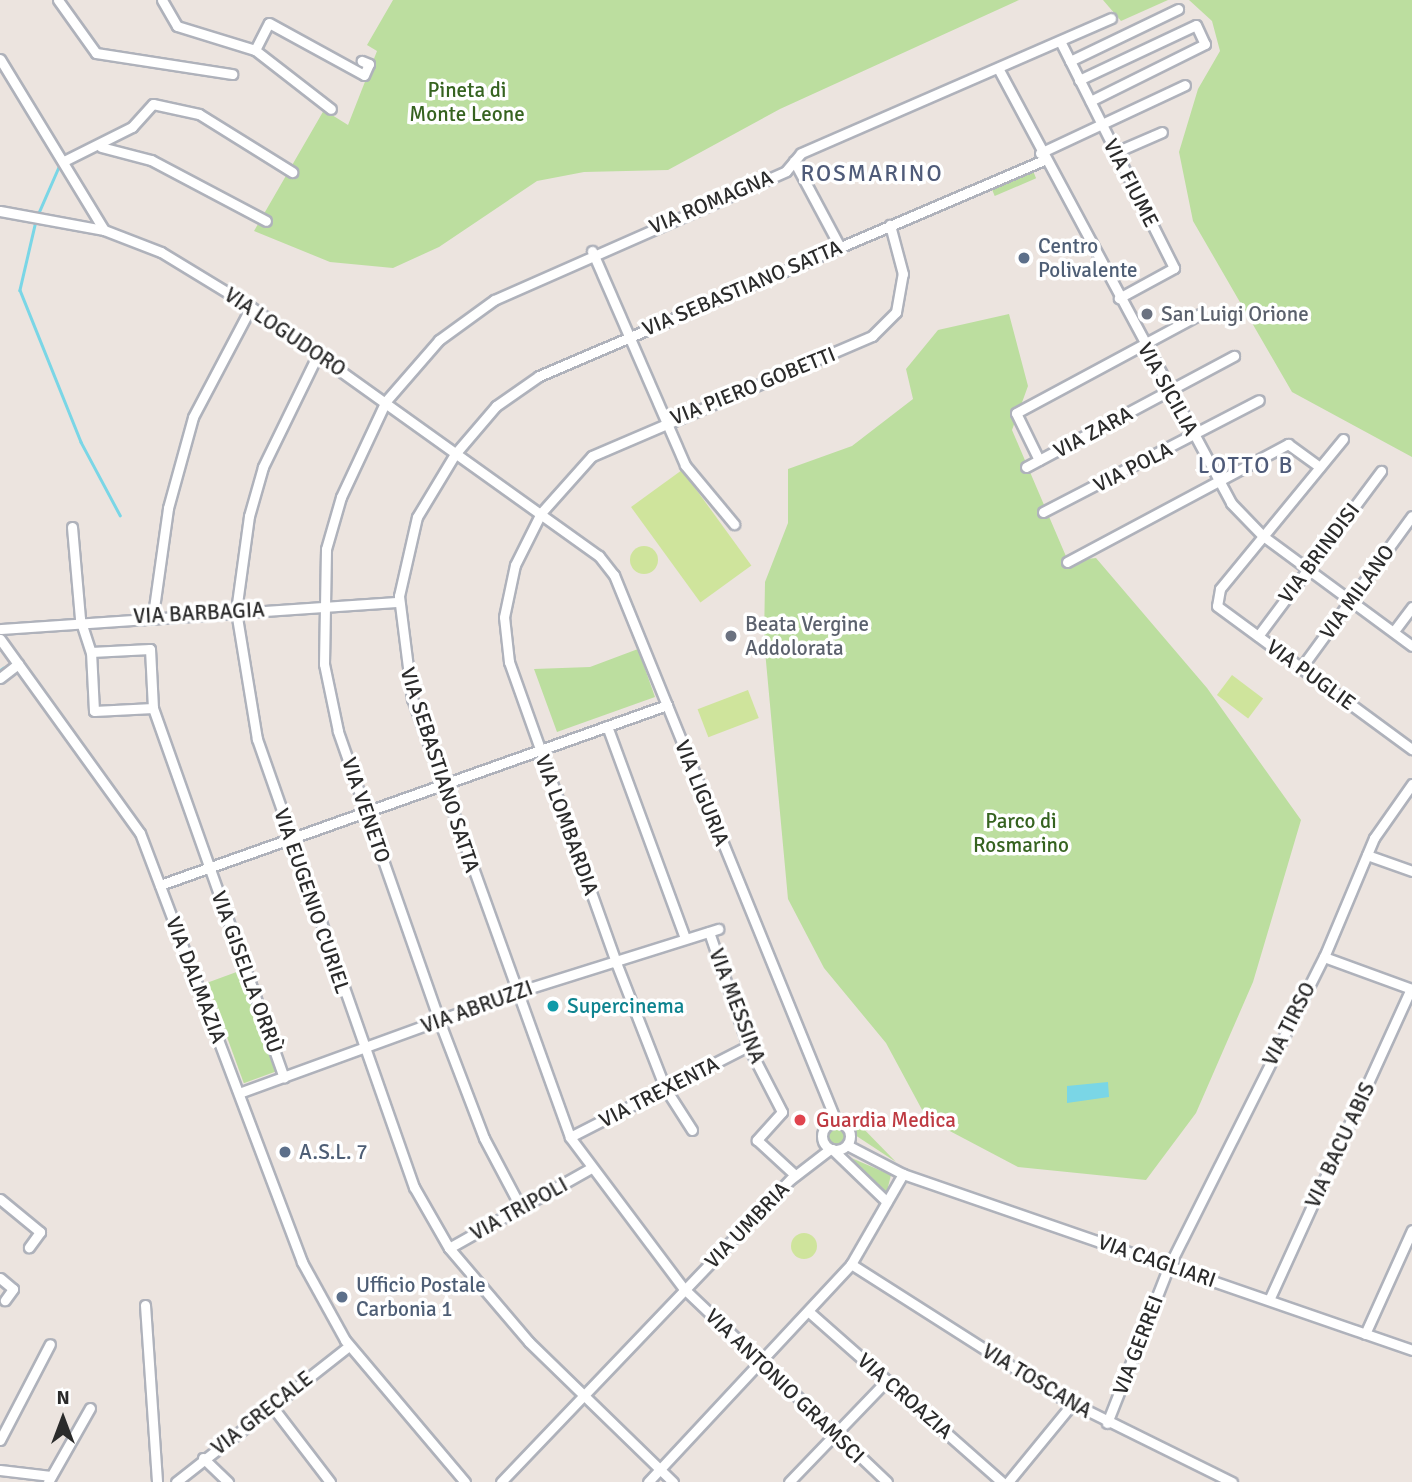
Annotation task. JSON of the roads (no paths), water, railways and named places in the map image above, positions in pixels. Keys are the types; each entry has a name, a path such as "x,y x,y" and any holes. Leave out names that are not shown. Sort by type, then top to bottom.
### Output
{"street":[{"path":"58,0 96,53 232,74"},
{"path":"162,0 177,26 255,50 331,109"},
{"path":"1070,61 1178,9"},
{"name":"VIA ROMAGNA","path":"386,401 439,340 494,300 592,251 786,171 794,161 1111,18"},
{"path":"255,50 270,23 364,75 369,64 362,61"},
{"path":"1079,80 1196,25 1205,44 1090,101"},
{"name":"VIA FIUME","path":"1060,41 1174,268 1119,298"},
{"path":"0,59 104,230"},
{"name":"VIA SICILIA","path":"999,70 1042,156 1218,481 1263,536 1412,646"},
{"name":"VIA SEBASTIANO SATTA","path":"684,1289 589,1169 570,1138 412,699 399,602 417,517 455,454 496,406 538,376 890,225 1042,156 1185,85"},
{"path":"64,161 101,147 153,104 199,114 292,172"},
{"path":"1116,152 1161,132"},
{"path":"101,147 151,160 266,220"},
{"path":"794,161 840,247"},
{"name":"VIA LOGUDORO","path":"0,211 104,230 161,252 251,307 541,513"},
{"name":"VIA PIERO GOBETTI","path":"541,513 592,457 667,421 872,336 896,312 903,274 890,225"},
{"path":"592,251 685,465 734,524"},
{"path":"153,615 168,508 193,418 251,307"},
{"path":"1039,460 1016,413 1200,314"},
{"name":"VIA EUGENIO CURIEL","path":"318,354 263,467 249,516 236,611 257,739 363,1048 414,1187 449,1248 583,1396 673,1482"},
{"name":"VIA ZARA","path":"1026,467 1234,356"},
{"name":"VIA POLA","path":"1043,512 1259,400"},
{"name":"VIA VENETO","path":"386,401 341,497 326,549 324,664 335,718 439,1020 484,1138 521,1208"},
{"path":"1263,536 1343,439"},
{"path":"1068,562 1288,444 1320,467"},
{"name":"VIA BRINDISI","path":"1258,636 1381,471"},
{"name":"VIA LIGURIA","path":"541,513 614,575 824,1102 828,1127"},
{"name":"VIA LOMBARDIA","path":"541,513 515,565 504,617 509,662 615,960 665,1088 692,1130"},
{"name":"VIA MILANO","path":"1301,668 1412,516"},
{"path":"72,527 80,619 91,652 94,711 153,708"},
{"name":"VIA PUGLIE","path":"1263,536 1216,597 1217,606 1412,749"},
{"name":"VIA BARBAGIA","path":"0,629 80,619 399,602"},
{"path":"1394,631 1412,607"},
{"name":"VIA DALMAZIA","path":"0,639 140,833 302,1262 349,1346 465,1482"},
{"name":"VIA GISELLA ORRÙ","path":"91,652 150,649 153,708 284,1077"},
{"path":"0,678 18,664"},
{"path":"160,885 667,705"},
{"name":"VIA MESSINA","path":"607,726 685,938"},
{"name":"VIA TIRSO","path":"1169,1266 1324,957 1367,855 1412,784"},
{"path":"1367,855 1412,871"},
{"name":"VIA MESSINA","path":"713,931 748,1046 782,1112 757,1140 794,1175"},
{"name":"VIA ABRUZZI","path":"239,1093 517,992 713,931"},
{"path":"1324,957 1412,989"},
{"name":"VIA BACU ABIS","path":"1269,1300 1412,989"},
{"name":"VIA TREXENTA","path":"570,1138 748,1046"},
{"path":"872,1156 850,1134 828,1127 831,1149 887,1202"},
{"name":"VIA UMBRIA","path":"810,1161 828,1127"},
{"path":"850,1134 847,1145 872,1156"},
{"name":"VIA UMBRIA","path":"501,1482 794,1175 810,1161 831,1149 847,1145"},
{"name":"VIA CAGLIARI","path":"872,1156 902,1174 1412,1350"},
{"name":"VIA TRIPOLI","path":"449,1248 589,1169"},
{"path":"648,1482 851,1264 902,1174"},
{"path":"0,1199 40,1232 29,1247"},
{"path":"1365,1334 1412,1230"},
{"name":"VIA TOSCANA","path":"851,1264 1072,1404 1232,1482"},
{"name":"VIA GERREI","path":"1107,1423 1169,1266"},
{"path":"0,1279 13,1289 5,1300"},
{"name":"VIA ANTONIO GRAMSCI","path":"684,1289 887,1482"},
{"path":"145,1304 157,1482"},
{"name":"VIA CROAZIA","path":"808,1311 1002,1482"},
{"path":"0,1440 50,1343"},
{"name":"VIA GRECALE","path":"176,1482 203,1458 349,1346"},
{"path":"789,1482 887,1381"},
{"path":"1008,1482 1072,1404"},
{"path":"271,1405 328,1480 317,1482"},
{"path":"0,1470 49,1479 90,1408"},
{"path":"203,1458 228,1482"}],"water":[{"path":"1108,1082 1109,1097 1067,1103 1067,1086"}],"waterway":[{"path":"38,214 59,166"},
{"path":"36,221 20,290 81,442 120,515"}],"place":[{"name":"Centro Polivalente","path":"1024,258"},
{"name":"San Luigi Orione","path":"1147,314"},
{"name":"Beata Vergine Addolorata","path":"731,636"},
{"name":"Supercinema","path":"553,1006"},
{"name":"Guardia Medica","path":"800,1120"},
{"name":"A.S.L. 7","path":"285,1152"},
{"name":"Ufficio Postale Carbonia 1","path":"342,1297"}],"district":[{"name":"ROSMARINO","path":"872,174"},
{"name":"LOTTO B","path":"1246,466"}],"park label":[{"name":"Pineta di Monte Leone","path":"467,102"},
{"name":"Parco di Rosmarino","path":"1021,833"}]}
